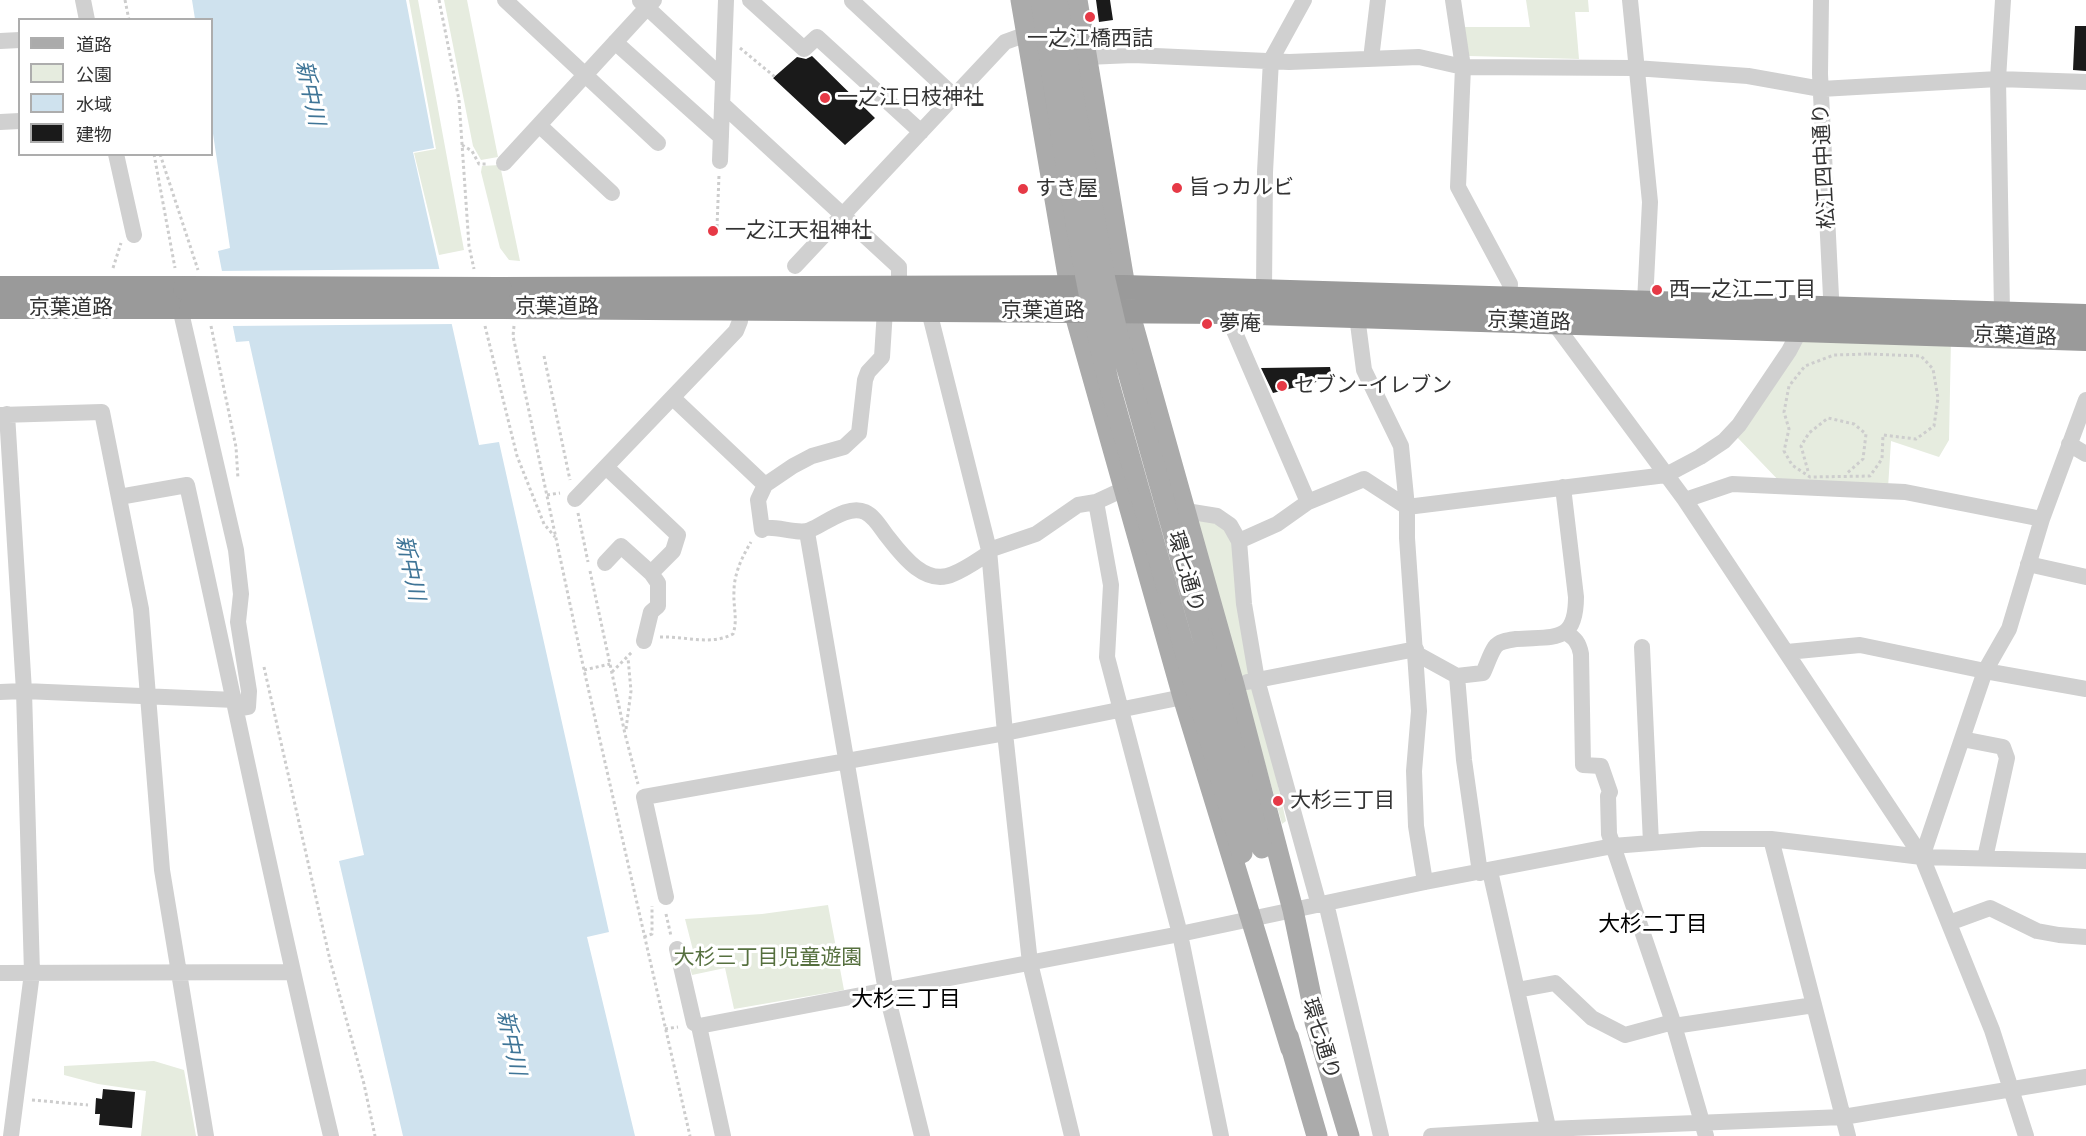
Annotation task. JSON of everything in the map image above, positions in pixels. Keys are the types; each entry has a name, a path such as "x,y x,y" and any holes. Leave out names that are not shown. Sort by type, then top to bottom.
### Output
{"highway":[{"name":"京葉道路","path":"506,301 899,287 1124,287 1645,302 1800,318"},
{"name":"京葉道路","path":"0,288 190,296 506,301 739,309 1226,312 1554,323 1800,318 2086,339"},
{"name":"京葉道路","path":"0,308 190,296"},
{"name":"京葉道路","path":"1832,319 2002,312 2086,316"}],"main road":[{"path":"1021,0 1074,311 1184,697 1271,915"},
{"name":"環七通り","path":"1041,0 1084,272 1103,360 1271,915 1319,1035 1349,1136"},
{"name":"環七通り","path":"1057,0 1105,280 1252,850"},
{"path":"1077,0 1129,311 1234,685 1271,915"},
{"name":"環七通り","path":"1271,915 1291,1049 1317,1136"}],"street":[{"path":"83,0 87,18"},
{"path":"505,0 658,143"},
{"path":"720,161 726,0"},
{"path":"750,0 804,49 817,37 921,132"},
{"path":"1264,291 1265,172 1271,60 1304,0"},
{"path":"1371,59 1378,0"},
{"path":"1453,0 1463,67 1458,187 1510,284 1509,298"},
{"path":"1630,0 1650,202 1645,302"},
{"name":"松江四中通り","path":"1821,0 1821,89 1832,319"},
{"path":"2002,312 1998,79 2003,0"},
{"path":"852,1 954,96"},
{"path":"504,163 615,42 647,2 723,78"},
{"path":"795,266 1005,42 1027,34"},
{"path":"0,41 18,40"},
{"path":"615,42 721,137"},
{"path":"1086,57 1133,55 1289,62 1419,57 1463,67 1635,68 1748,76 1821,89 1998,79 2086,82"},
{"path":"722,104 899,267 899,287"},
{"path":"0,122 18,122"},
{"path":"539,125 612,193"},
{"path":"116,156 134,236"},
{"path":"0,692 24,690 148,695 248,707 249,691 238,622 241,594 236,550 190,296"},
{"path":"574,499 736,331 740,321 739,309"},
{"path":"885,310 882,357 868,372 865,381 859,433 844,447 812,456 765,485 758,500 763,529 772,527 807,532 848,512 858,510 866,512 875,520 903,557 918,568 939,577 954,574 989,552 1036,534 1078,505 1096,502 1124,489"},
{"path":"929,311 989,552 1005,733 1030,963 1072,1136"},
{"path":"1226,312 1308,502"},
{"path":"1357,316 1364,370 1401,446 1407,507 1407,538 1419,711 1414,771 1416,826 1425,882"},
{"path":"1239,541 1277,524 1308,502 1364,479 1407,507 1666,474 1700,457 1724,441 1739,425 1789,351 1800,318"},
{"path":"1554,323 1684,500 1922,857 1992,1030 2026,1136"},
{"path":"673,398 765,485"},
{"path":"1922,857 1985,671 2009,629 2042,519 2086,400"},
{"path":"11,1136 32,973 24,690 4,415 102,412 141,609 162,870 206,1136"},
{"path":"2069,444 2086,454"},
{"path":"606,467 678,535 673,551 651,573"},
{"path":"1684,500 1732,484 1894,491 2042,519"},
{"path":"119,497 187,485 236,704 291,972 331,1136"},
{"path":"1234,685 1416,652 1457,676 1483,673 1495,647 1508,640 1554,636 1566,632 1576,615 1576,597 1563,487"},
{"path":"1096,502 1111,585 1107,657 1180,934 1221,1136"},
{"path":"1185,511 1217,516 1230,525 1239,541 1244,604 1257,680 1323,904 1381,1136"},
{"path":"807,532 886,991 922,1136"},
{"path":"605,563 621,546 651,573 658,583 658,606 651,612 644,641"},
{"path":"2028,564 2086,577"},
{"path":"1566,632 1580,645 1583,765 1601,766 1610,792 1608,796 1609,834 1673,1024 1704,1130"},
{"path":"1787,652 1860,645 2086,689"},
{"path":"1642,647 1651,843"},
{"path":"1457,676 1464,760 1485,872 1517,990 1549,1132"},
{"path":"659,898 644,798 1005,733 1184,697"},
{"path":"1962,739 2003,747 2007,758 1985,858"},
{"path":"677,949 694,1023 699,1026 1180,934 1425,882 1613,846 1701,839 1771,839 1922,857 2086,861"},
{"path":"1771,839 1848,1136"},
{"path":"1949,923 1990,909 2037,931 2086,937"},
{"path":"0,973 291,972"},
{"path":"1517,990 1555,983 1592,1018 1625,1035 1673,1024 1814,1005"},
{"path":"699,1026 723,1136"},
{"path":"1431,1136 1704,1130 1843,1117 2086,1077"}],"path":[{"path":"125,0 129,18"},
{"path":"724,36 775,77"},
{"path":"462,145 472,151 479,164 504,163"},
{"path":"155,156 190,296 236,447 238,480"},
{"path":"160,156 190,296"},
{"path":"717,226 720,161"},
{"path":"506,301 584,670 690,1136"},
{"path":"1868,354 1921,356 1933,369 1938,398 1934,426 1916,439 1883,435 1882,459 1870,476 1810,477 1792,465 1784,451 1789,429 1784,412 1789,386 1805,366 1834,356 1868,354"},
{"path":"544,356 625,734 644,798"},
{"path":"1810,477 1801,446 1809,433 1828,418 1854,424 1866,434 1863,459 1843,476"},
{"path":"612,672 644,641 656,637 721,640 733,634 736,624 735,578 750,544 757,533 763,529"},
{"path":"625,734 631,690 628,658"},
{"path":"262,660 330,960 364,1084 375,1136"},
{"path":"584,670 610,664"},
{"path":"644,937 652,934 659,898"},
{"path":"15,1098 88,1106"}],"green space":[{"path":"409,0 418,0 464,250 439,255 414,153 436,149"},
{"path":"444,0 467,0 498,157 481,160 473,146"},
{"path":"1526,0 1588,0 1589,12 1575,12 1579,59 1469,56 1464,27 1530,27"},
{"path":"500,165 520,261 509,260 500,248 481,172 482,166"},
{"path":"1951,339 1949,440 1939,457 1891,441 1888,488 1782,484 1736,436 1800,341"},
{"path":"1194,516 1218,524 1234,543 1254,677 1239,680"},
{"path":"1255,684 1286,821 1282,824 1243,685"},
{"name":"大杉三丁目児童遊園","path":"828,905 844,990 734,1009 725,968 692,975 688,959 695,958 685,919 762,914"},
{"path":"154,1061 184,1070 196,1136 141,1136 146,1091 98,1084 64,1075 64,1066"}],"water":[{"name":"新中川","path":"192,0 406,0 434,148 413,152 479,445 499,442 609,932 587,937 635,1136 403,1136 339,861 364,855 249,341 236,342 218,251 230,248 213,134 213,18 195,18"}],"pier":[{"path":"442,269 454,324 230,326 218,271"}],"building":[{"path":"1096,0 1110,0 1113,20 1099,22"},
{"path":"2075,26 2086,26 2086,71 2073,70"},
{"name":"一之江日枝神社","path":"812,56 875,118 845,145 773,78 797,57 806,59"},
{"name":"セブン-イレブン","path":"1330,367 1332,378 1273,393 1261,368"},
{"path":"103,1089 135,1092 132,1128 99,1125 100,1114 95,1114 96,1098 102,1099"}],"place":[{"name":"一之江橋西詰","path":"1090,17"},
{"name":"一之江日枝神社","path":"825,98"},
{"name":"旨っカルビ","path":"1177,188"},
{"name":"すき屋","path":"1023,189"},
{"name":"一之江天祖神社","path":"713,231"},
{"name":"西一之江二丁目","path":"1657,290"},
{"name":"夢庵","path":"1207,324"},
{"name":"セブン-イレブン","path":"1282,386"},
{"name":"大杉三丁目","path":"1278,801"}],"district":[{"name":"大杉二丁目","path":"1653,925"},
{"name":"大杉三丁目","path":"906,1000"}]}
